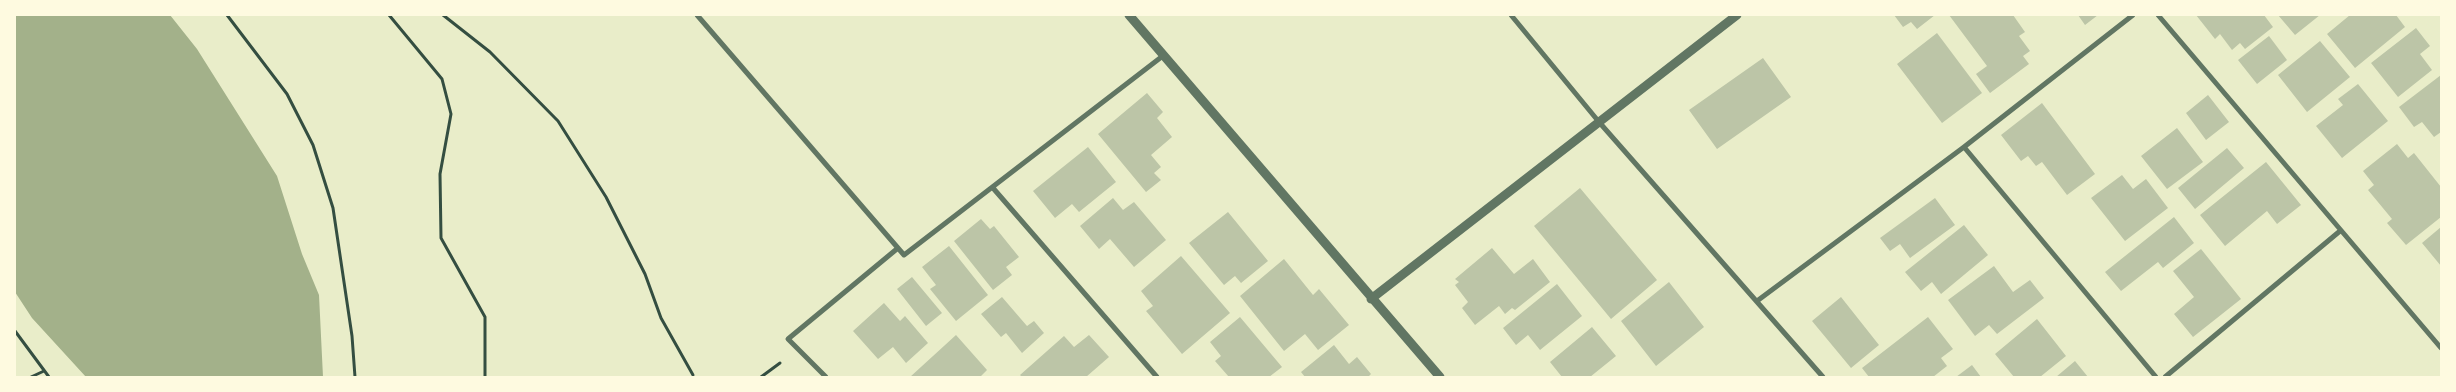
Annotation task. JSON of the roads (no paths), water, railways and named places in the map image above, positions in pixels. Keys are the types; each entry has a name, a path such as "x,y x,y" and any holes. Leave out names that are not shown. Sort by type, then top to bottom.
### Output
{"street":[{"path":"696,15 904,255 1164,55"},
{"path":"1129,15 1370,299 1440,377"},
{"path":"1510,15 1599,122 1822,377"},
{"path":"1370,299 1737,15"},
{"path":"1757,302 1964,146 2132,15"},
{"path":"2158,15 2340,232 2441,348"},
{"path":"1964,146 2156,377"},
{"path":"993,188 1157,377"},
{"path":"2165,377 2340,232"},
{"path":"826,377 788,339 898,248"}]}
